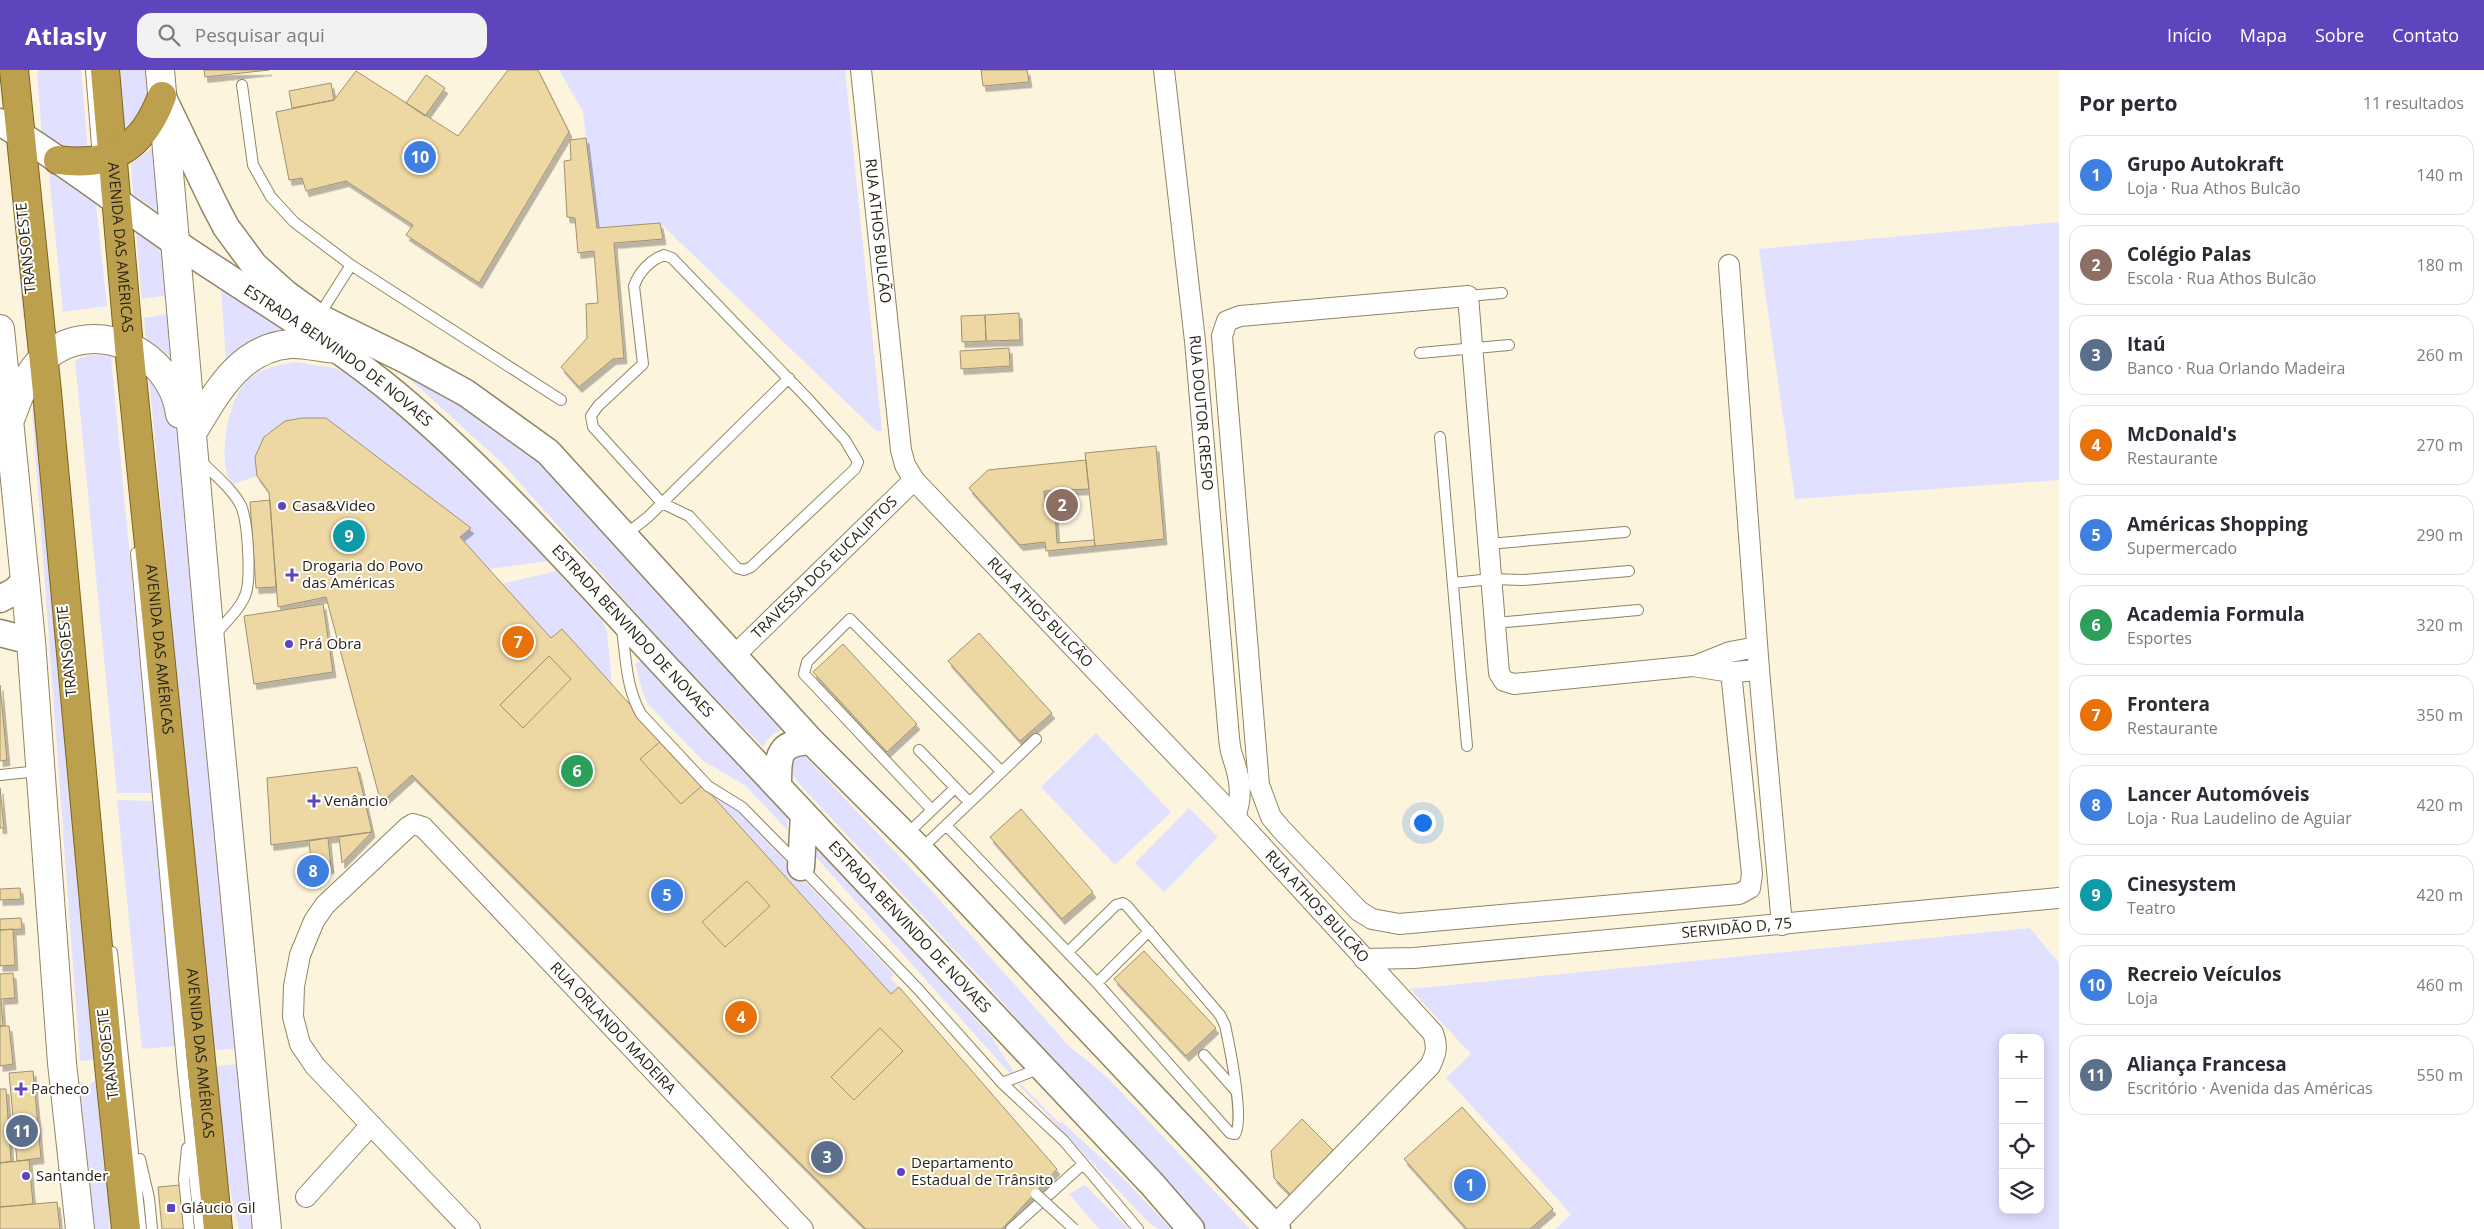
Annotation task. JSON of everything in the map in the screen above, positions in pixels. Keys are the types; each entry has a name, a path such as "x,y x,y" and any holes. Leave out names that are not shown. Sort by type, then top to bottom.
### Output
{"highway":[{"path":"14,70 17,133 48,355 109,1066 126,1229"},
{"name":"AVENIDA DAS AMÉRICAS","path":"104,70 105,180 120,344 218,1229"},
{"path":"58,160 79,163 105,180 124,150 140,136 155,116 161,83"},
{"path":"116,1229 122,1182"}],"main road":[{"path":"161,83 177,244 210,640 267,1229"},
{"path":"0,329 26,581 62,1063 80,1229"},
{"path":"10,421 24,385 48,355 78,341 120,344 153,360 166,374 178,397 184,435 192,547 199,579 206,589"},
{"path":"193,443 217,392 234,371 252,355 272,347 291,344 336,349"}],"street":[{"name":"RUA ATHOS BULCÃO","path":"862,70 901,450 905,465 914,480 1235,817 1432,1033 1437,1044 1436,1055 1430,1066 1275,1227"},
{"name":"RUA DOUTOR CRESPO","path":"1164,70 1195,341 1232,757 1240,785 1240,800 1235,817"},
{"name":"ESTRADA BENVINDO DE NOVAES","path":"161,83 226,227 254,265 285,293 318,317 466,392 548,452 812,741 913,843 1275,1227"},
{"path":"17,133 58,160"},
{"name":"ESTRADA BENVINDO DE NOVAES","path":"105,180 177,244 336,349 396,394 458,450 569,562 1041,1068 1152,1184 1191,1229"},
{"path":"1729,265 1757,647 1782,925"},
{"path":"1731,672 1752,874 1750,888 1739,894 1408,923 1386,923 1372,919 1360,911 1271,816 1259,785 1222,336 1226,321 1240,316 1468,296 1499,673 1504,681 1514,684 1693,666 1731,672 1759,670"},
{"name":"TRAVESSA DOS EUCALIPTOS","path":"733,656 914,480"},
{"path":"0,598 16,591 26,581"},
{"path":"0,633 30,641"},
{"path":"1693,666 1730,652 1757,647"},
{"path":"778,786 780,754 786,746 794,742 812,741"},
{"name":"RUA DOUTOR CRESPO","path":"1217,798 1232,757"},
{"path":"801,867 804,815"},
{"name":"RUA ORLANDO MADEIRA","path":"371,1125 315,1066 300,1044 293,1017 294,986 300,955 314,920 325,906 413,824 423,827 803,1229"},
{"name":"SERVIDÃO D, 75","path":"1364,959 1414,958 2059,898"},
{"path":"1385,981 1414,958"},
{"path":"306,1197 371,1125 470,1229"}],"lane":[{"path":"17,133 24,70"},
{"path":"91,70 105,180"},
{"path":"242,85 253,165 271,197 294,222 351,265 561,400"},
{"path":"664,255 672,258 789,378 850,447 858,462 856,468 750,567 744,570 736,568 688,516 662,503 601,437 593,427 592,416 598,406 643,364 634,286 637,276 655,258 664,255"},
{"path":"318,317 351,265"},
{"path":"1468,296 1502,293"},
{"path":"1420,353 1509,345"},
{"name":"TRANSOESTE","path":"48,355 85,686"},
{"path":"625,535 662,503 789,378"},
{"path":"1440,437 1467,746"},
{"path":"193,443 241,506 245,518 248,582 246,593 242,602 210,640"},
{"path":"1488,544 1625,532"},
{"path":"135,540 200,1229"},
{"path":"1453,583 1523,580 1629,571"},
{"path":"1495,623 1638,610"},
{"path":"932,810 804,674 807,662 850,619 1001,771"},
{"path":"622,620 629,682 633,700 641,714 708,786 742,807 801,867 918,989 1002,1083 1064,1141 1138,1229"},
{"path":"913,843 946,825 1036,739"},
{"path":"919,750 969,802"},
{"path":"0,775 40,771"},
{"path":"913,843 932,810 955,788"},
{"path":"946,825 1068,952 1098,983 1233,1134 1238,1128 1236,1091 1228,1036 1223,1020 1127,906 1120,903 1068,952"},
{"path":"1098,983 1149,932"},
{"name":"TRANSOESTE","path":"111,941 132,1126 141,1229"},
{"path":"1204,1055 1236,1091"},
{"path":"1002,1083 1041,1068"},
{"path":"189,1122 184,1178 189,1229"},
{"path":"132,1126 149,1198 152,1229"},
{"path":"1011,1229 1083,1164"},
{"path":"1036,1194 1074,1229"}],"shaded area":[{"path":"37,70 81,70 88,151 74,154 42,136"},
{"path":"111,70 145,70 148,98 140,120 117,138"},
{"path":"559,70 845,70 882,431 876,431 660,223 597,228 583,112"},
{"path":"160,142 168,219 133,194 131,164"},
{"path":"48,164 95,194 107,306 63,312"},
{"path":"10,171 19,204 30,317 23,318"},
{"path":"135,221 171,247 175,294 142,299"},
{"path":"2059,222 2059,480 1795,499 1759,249"},
{"path":"221,287 290,333 226,361"},
{"path":"177,312 174,362 161,349 146,341 144,318"},
{"path":"91,355 111,356 152,793 117,793 75,360"},
{"path":"295,362 334,368 352,376 395,409 501,508 549,561 489,569 460,537 471,528 326,418 302,418 285,421 264,437 255,457 257,476 233,484 226,470 225,448 228,422 236,397 249,379 259,372 282,364"},
{"path":"148,367 176,410 186,539 196,572 239,1049 212,1050"},
{"path":"395,368 475,404 530,445 787,727 767,740 763,747 679,661 501,462"},
{"path":"40,393 95,1060 80,1061 32,409"},
{"path":"556,571 603,621 607,631 612,685 562,629 551,638 502,584"},
{"path":"642,661 787,814 788,831 746,786 702,760 648,704 635,663"},
{"path":"1096,733 1171,812 1115,865 1041,787"},
{"path":"798,749 931,890 1068,1045 1108,1078 1250,1229 1207,1229 1104,1118 991,989 801,786 790,772 794,762 788,753"},
{"path":"707,790 730,802 894,975 890,978 899,987 891,994"},
{"path":"117,800 153,801 176,1046 142,1049"},
{"path":"1189,808 1218,837 1164,892 1135,863"},
{"path":"814,846 817,846 990,1035 1014,1075 1012,1076 815,856"},
{"path":"2030,928 2059,963 2059,1229 1556,1229 1571,1214 1446,1078 1471,1054 1410,989"},
{"path":"240,1064 256,1229 239,1229 223,1158 217,1066"},
{"path":"97,1079 110,1219 109,1229 95,1229 78,1081 88,1086"},
{"path":"1021,1084 1058,1122 1063,1123 1125,1180 1171,1229 1159,1229 1149,1223 1019,1085"},
{"path":"1085,1185 1129,1229 1099,1229 1069,1194"}],"building":[{"path":"204,70 269,70 205,77"},
{"path":"508,70 538,70 569,132 479,283 406,235 413,225 346,181 306,191 302,178 289,180 276,112 334,100 356,71 458,136"},
{"path":"981,70 1027,70 1029,82 983,86"},
{"path":"426,75 445,88 425,116 406,103"},
{"path":"331,83 334,100 292,108 289,91"},
{"path":"586,138 597,228 660,223 663,239 614,243 624,358 613,359 579,387 561,367 587,338 586,304 598,303 594,251 578,253 575,218 567,217 564,161 571,160 570,140"},
{"path":"1019,313 1020,340 986,341 985,315"},
{"path":"985,315 986,341 962,342 961,316"},
{"path":"1009,348 1010,366 961,369 960,351"},
{"path":"302,418 326,418 471,528 460,537 551,638 562,629 891,994 899,987 1057,1169 1002,1229 866,1229 412,775 381,803 326,597 278,607 269,492 257,476 255,457 264,437 285,421"},
{"path":"1156,446 1164,539 1095,546 1085,453"},
{"path":"1086,460 1089,489 1044,491 1046,512 1055,511 1057,543 1094,540 1095,546 1046,551 1045,542 1020,545 969,488 988,470"},
{"path":"270,500 276,587 256,588 250,502"},
{"name":"Prá Obra","path":"323,604 333,672 254,684 244,616"},
{"path":"979,633 1052,713 1020,741 948,661"},
{"path":"843,644 917,724 887,752 813,672"},
{"path":"549,656 571,679 523,728 500,705"},
{"path":"0,685 7,760 0,761"},
{"path":"662,740 703,785 681,804 640,759"},
{"path":"357,767 372,832 271,845 267,778"},
{"path":"0,788 4,828 0,828"},
{"path":"1021,809 1093,892 1062,919 990,837"},
{"path":"372,832 342,863 339,837"},
{"path":"328,838 331,868 312,870 309,841"},
{"path":"747,881 770,906 725,947 702,922"},
{"path":"20,888 21,899 0,900 0,889"},
{"path":"21,918 22,929 0,930 0,919"},
{"path":"13,929 15,965 0,966 0,930"},
{"path":"1144,951 1216,1028 1186,1056 1114,979"},
{"path":"13,973 15,998 1,999 3,1026 0,1026 0,974"},
{"path":"0,1026 9,1026 13,1064 0,1066"},
{"path":"880,1028 903,1051 854,1100 831,1077"},
{"path":"33,1071 41,1158 17,1161 9,1073"},
{"path":"0,1089 6,1089 11,1161 0,1163"},
{"path":"1462,1107 1553,1209 1530,1229 1467,1229 1404,1159"},
{"path":"1302,1119 1339,1156 1296,1200 1274,1178 1271,1151"},
{"path":"29,1160 33,1204 0,1207 0,1163"},
{"name":"Gláucio Gil","path":"180,1185 184,1229 162,1229 158,1187"},
{"path":"57,1202 60,1229 0,1229 0,1207"}],"place":[{"name":"Recreio Veículos","path":"420,157"},
{"name":"Colégio Palas","path":"1062,505"},
{"name":"Casa&Video","path":"282,506"},
{"name":"Cinesystem","path":"349,536"},
{"name":"Drogaria do Povo das Américas","path":"292,575"},
{"name":"Frontera","path":"518,642"},
{"name":"Prá Obra","path":"289,644"},
{"name":"Academia Formula","path":"577,771"},
{"name":"Venâncio","path":"314,801"},
{"name":"Lancer Automóveis","path":"313,871"},
{"name":"Américas Shopping","path":"667,895"},
{"name":"McDonald's","path":"741,1017"},
{"name":"Pacheco","path":"21,1089"},
{"name":"Aliança Francesa","path":"22,1131"},
{"name":"Itaú","path":"827,1157"},
{"name":"Departamento Estadual de Trânsito","path":"901,1172"},
{"name":"Santander","path":"26,1176"},
{"name":"Grupo Autokraft","path":"1470,1185"},
{"name":"Gláucio Gil","path":"171,1208"}]}
